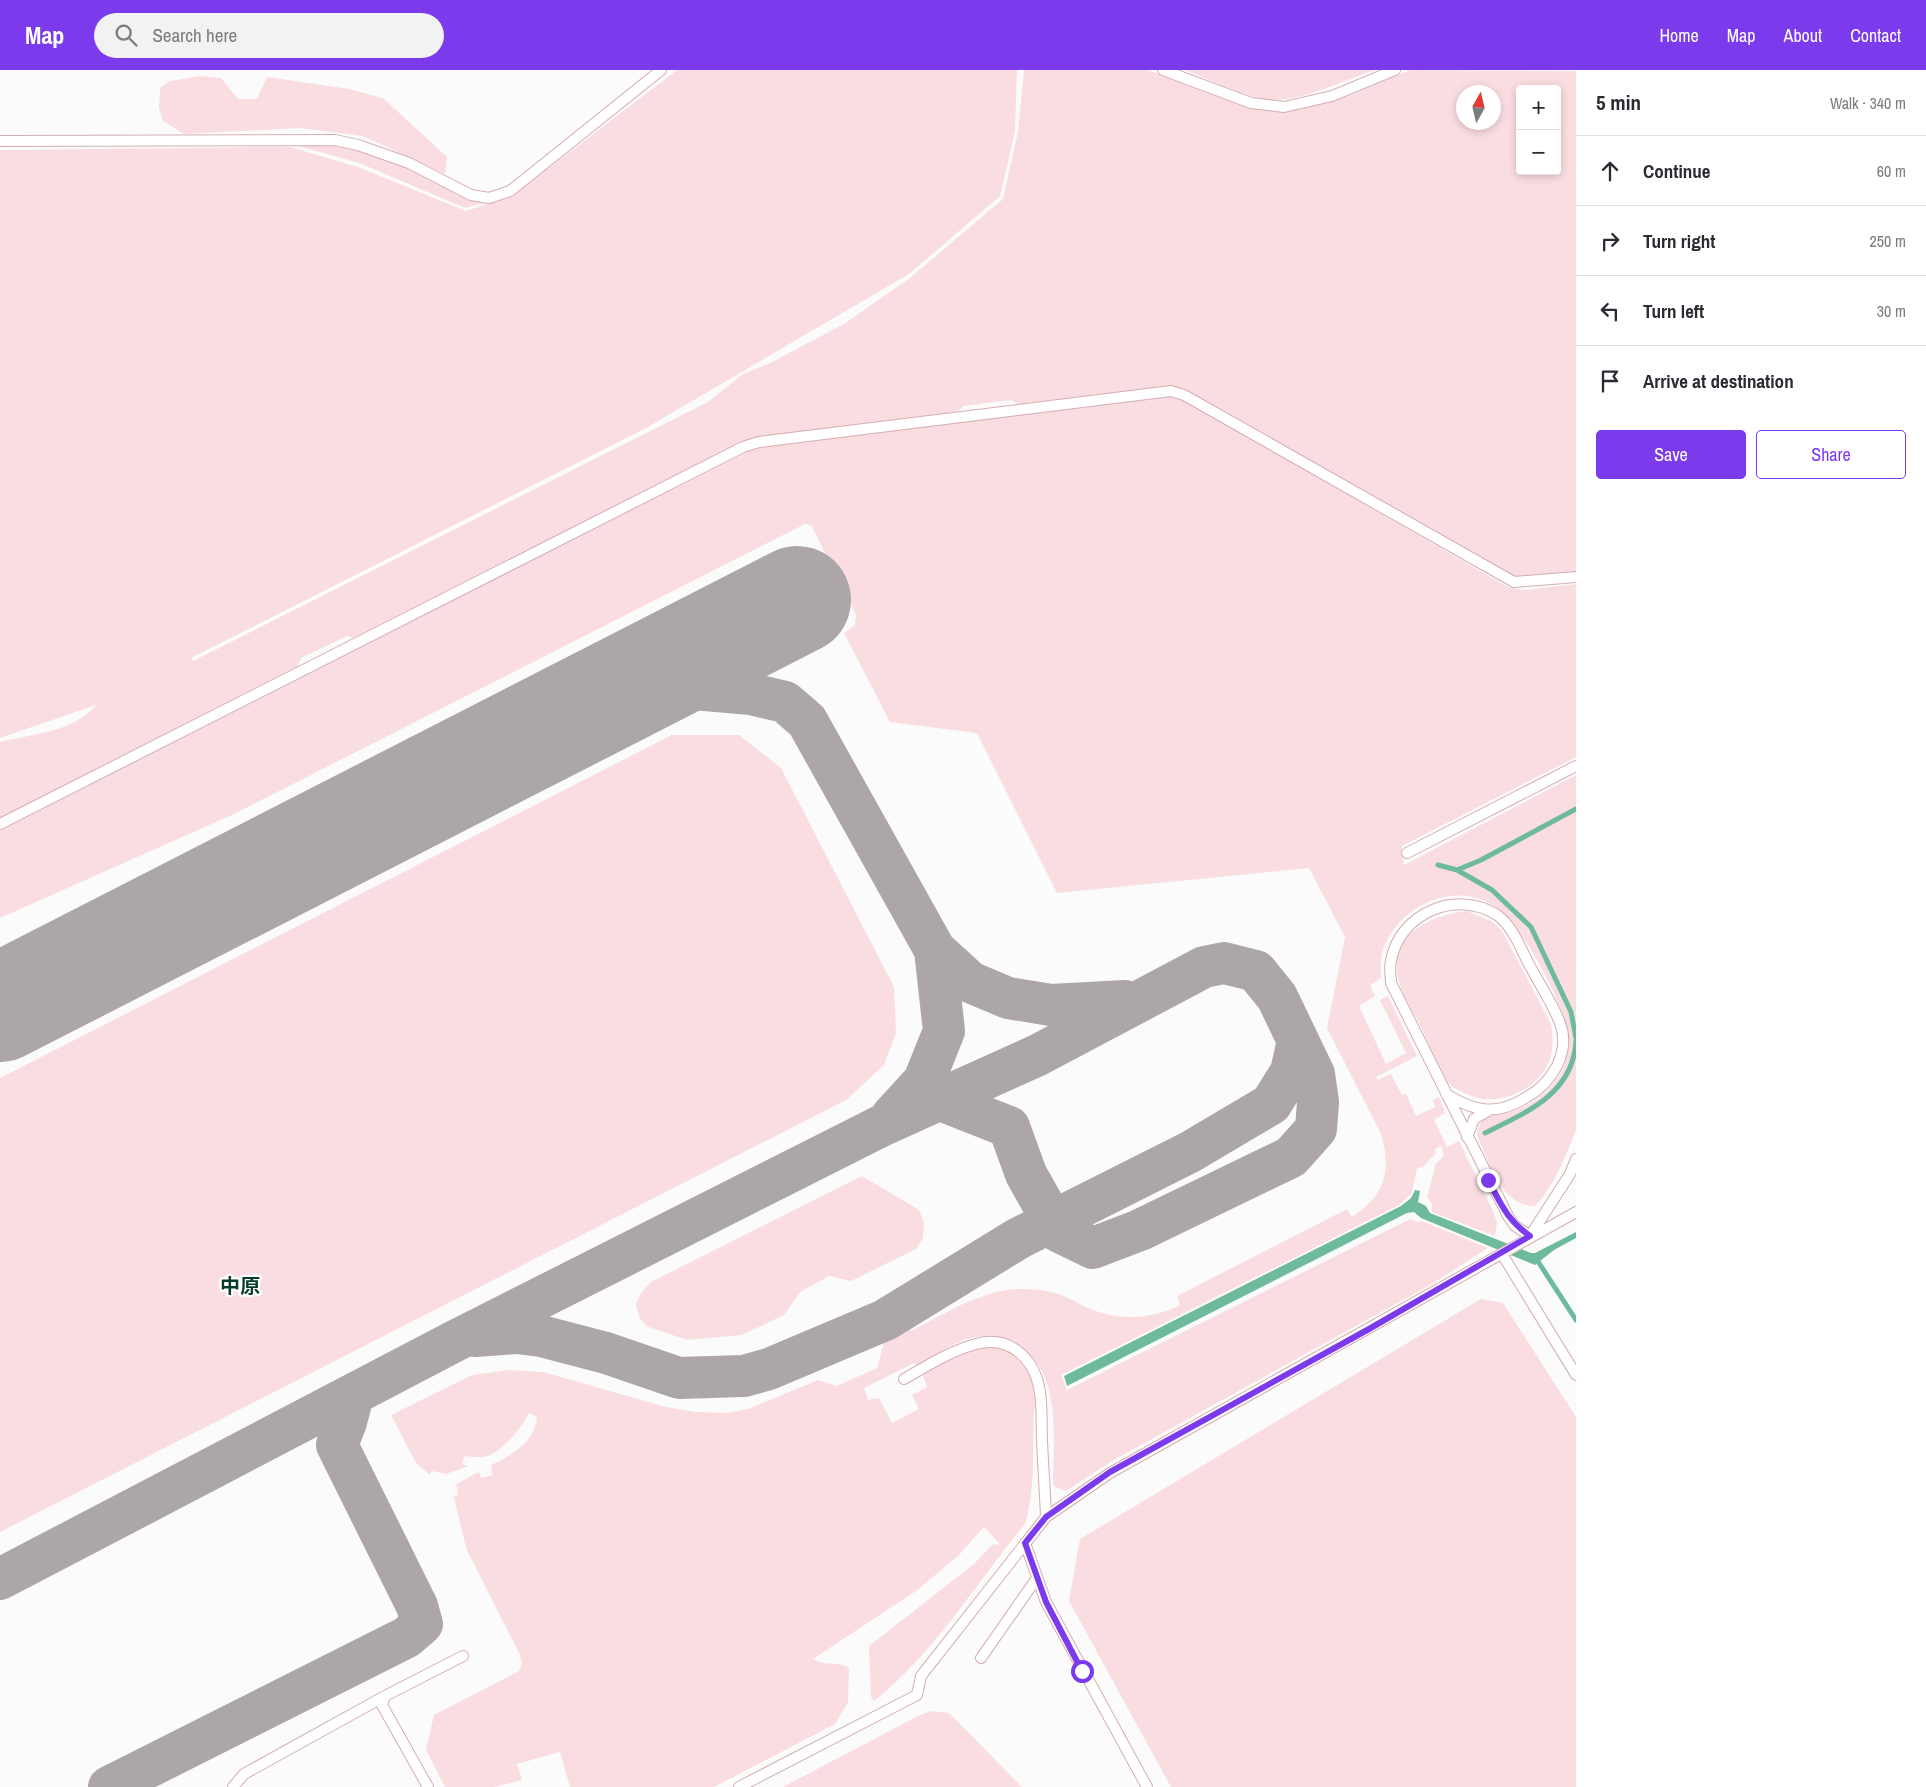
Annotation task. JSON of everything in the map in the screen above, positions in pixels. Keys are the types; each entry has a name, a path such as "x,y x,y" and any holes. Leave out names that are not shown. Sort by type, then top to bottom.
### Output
{"lane":[{"path":"0,141 335,140 358,145 410,163 471,195 489,198 510,190 661,70"},
{"path":"1163,70 1251,103 1284,107 1332,96 1395,70"},
{"path":"0,824 637,500 744,447 759,442 1171,392 1184,395 1514,582 1576,577"},
{"path":"1407,853 1576,766"},
{"path":"1467,1137 1474,1119 1488,1111 1526,1098 1543,1086 1554,1073 1562,1044 1560,1024 1512,931 1500,916 1484,908 1469,904 1432,908 1418,917 1405,930 1396,945 1390,961 1391,983 1467,1137 1508,1216 1514,1225 1530,1236"},
{"path":"1446,1094 1467,1107 1488,1111"},
{"path":"1530,1236 1570,1174 1576,1159"},
{"path":"739,1787 917,1695 922,1676 1046,1517 1110,1472 1576,1212"},
{"path":"1502,1254 1576,1375"},
{"path":"904,1379 949,1354 978,1344 1005,1343 1025,1356 1039,1386 1042,1410 1041,1436 1046,1517"},
{"path":"1025,1543 1046,1602 1082,1671 1148,1787"},
{"path":"981,1658 1037,1578"},
{"path":"233,1787 244,1774 385,1696 463,1656"},
{"path":"385,1696 382,1705 428,1787"}],"shaded area":[{"path":"677,70 1017,70 1015,131 1000,196 909,274 646,428 191,658 193,661 708,402 743,374 770,363 844,324 910,278 1003,199 1018,132 1024,70 1148,70 1250,108 1275,111 1290,111 1349,96 1410,70 1576,71 1576,574 1518,579 1182,390 1020,405 1011,400 963,406 957,413 746,440 353,638 347,636 301,658 298,666 0,818 0,742 52,731 65,726 87,714 96,705 0,738 0,150 290,147 358,167 466,211 512,196"},
{"path":"1185,70 1375,70 1313,93 1276,100 1254,97"},
{"path":"201,76 221,78 238,99 257,99 267,77 349,89 383,98 447,157 445,174 363,136 300,128 184,134 163,121 159,108 160,88 170,81"},
{"path":"329,145 358,150 388,159 483,203 465,208 359,163 298,146"},
{"path":"1171,396 1190,403 1508,587 1523,590 1576,584 1576,757 1402,846 1404,865 1576,775 1576,1130 1559,1170 1535,1206 1523,1204 1513,1199 1498,1181 1477,1136 1479,1126 1485,1119 1525,1106 1545,1093 1560,1074 1565,1063 1568,1052 1566,1025 1541,966 1517,929 1494,906 1478,899 1462,896 1446,897 1430,902 1401,920 1391,934 1382,952 1381,978 1370,985 1375,996 1359,1006 1386,1064 1406,1053 1380,1000 1388,996 1417,1056 1376,1077 1378,1080 1391,1074 1402,1095 1406,1094 1416,1116 1435,1107 1433,1100 1439,1097 1445,1113 1434,1120 1447,1147 1459,1141 1493,1211 1497,1223 1495,1236 1432,1212 1432,1204 1427,1197 1436,1163 1444,1156 1441,1146 1435,1149 1436,1153 1423,1167 1417,1168 1412,1193 1399,1205 1061,1375 1067,1390 1410,1219 1416,1222 1422,1221 1488,1248 1432,1284 1112,1461 1066,1491 1055,1487 1053,1484 1054,1427 1048,1388 1042,1371 1031,1356 1016,1344 991,1336 964,1340 917,1365 914,1363 864,1388 868,1400 879,1398 892,1423 919,1409 912,1395 927,1387 922,1373 977,1346 1006,1348 1027,1367 1035,1381 1037,1408 1034,1409 1031,1497 1025,1524 954,1617 896,1682 874,1701 871,1697 869,1646 974,1564 993,1544 1001,1545 984,1527 958,1556 916,1591 813,1659 822,1663 840,1664 849,1668 848,1702 835,1724 714,1787 570,1787 560,1752 517,1764 522,1780 494,1787 445,1787 426,1750 434,1715 519,1671 522,1664 520,1655 466,1548 454,1497 458,1495 456,1484 479,1472 481,1478 492,1475 491,1465 514,1452 527,1441 532,1434 537,1417 529,1413 510,1439 491,1455 484,1457 464,1456 462,1464 469,1466 446,1474 432,1471 430,1475 416,1463 391,1415 472,1375 509,1370 543,1372 666,1407 695,1412 726,1413 748,1409 818,1380 837,1386 877,1368 886,1335 907,1324 911,1331 977,1298 1006,1290 1020,1289 1054,1293 1096,1311 1128,1317 1160,1313 1180,1305 1177,1296 1347,1209 1352,1217 1363,1209 1379,1191 1383,1182 1386,1160 1381,1134 1327,1028 1345,937 1309,868 1057,893 977,733 890,722 844,633 855,625 856,615 811,525 805,524 234,814 0,918 0,828 749,451 765,446"},
{"path":"672,735 739,735 781,768 894,987 896,1033 884,1065 846,1100 0,1532 0,1078"},
{"path":"1467,911 1493,922 1502,931 1551,1024 1552,1050 1544,1072 1523,1090 1498,1099 1473,1096 1457,1090 1449,1084 1401,989 1397,972 1399,952 1404,941 1412,933 1432,920"},
{"path":"862,1176 919,1210 924,1223 923,1238 916,1249 851,1281 829,1276 800,1292 784,1315 742,1335 687,1340 646,1326 639,1317 636,1304 641,1293 651,1282"},
{"path":"1415,1190 1420,1191 1418,1202 1426,1206 1430,1213 1531,1253 1535,1253 1576,1232 1576,1238 1554,1250 1535,1265 1421,1218 1414,1212 1407,1213 1067,1386 1064,1376 1401,1206 1411,1198"},
{"path":"1481,1299 1503,1303 1576,1417 1576,1787 1171,1787 1069,1601 1080,1539"},
{"path":"931,1711 949,1713 1022,1787 783,1787 916,1717"}],"waterway":[{"path":"1438,865 1457,870 1481,860 1576,809"},
{"path":"1457,870 1492,890 1531,927 1571,1012 1576,1038"},
{"path":"1485,1133 1531,1109 1557,1088 1566,1075 1573,1059 1576,1041"},
{"path":"1539,1263 1576,1320"}],"taxiway":[{"path":"626,687 659,686 751,694 785,702 807,721 935,950 944,1031 924,1081 892,1116"},
{"path":"935,950 970,982 1008,998 1051,1005 1125,1001"},
{"path":"0,1579 455,1341 883,1125 1038,1055 1204,967 1224,963 1256,971 1277,997 1314,1074 1318,1102 1316,1129 1291,1157 1140,1230 1093,1248 1058,1231 1026,1174 1009,1127 938,1099"},
{"path":"475,1336 516,1333 541,1336 606,1353 679,1378 744,1376 769,1369 885,1320 1019,1238 1190,1152 1271,1104 1291,1072 1298,1041"},
{"path":"109,1787 407,1637 422,1624 417,1606 337,1445 346,1422 353,1395"}],"runway":[{"path":"0,1008 797,600"}],"district":[{"name":"中原","path":"240,1286"}],"route":[{"path":"1082,1671 1046,1602 1025,1543 1046,1517 1110,1472 1369,1329 1502,1254 1530,1236 1514,1225 1488,1180"}]}
